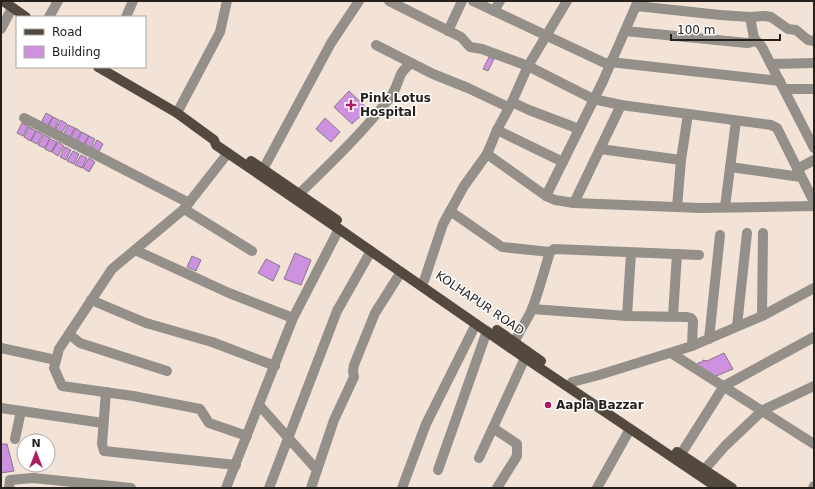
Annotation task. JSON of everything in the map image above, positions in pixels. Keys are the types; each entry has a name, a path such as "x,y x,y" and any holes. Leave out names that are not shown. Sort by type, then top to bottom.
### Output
{"main road":[{"path":"2,1 24,16"},
{"name":"KOLHAPUR ROAD","path":"102,68 177,113 214,140 220,141 339,229 487,332 513,345 543,363 572,382 584,392 732,488"},
{"name":"KOLHAPUR ROAD","path":"214,140 216,145 228,153 300,194 424,280 513,345 525,358 718,488"}],"street":[{"path":"50,16 58,1"},
{"path":"126,16 133,1"},
{"path":"177,113 220,32 227,1"},
{"path":"262,172 331,43 359,1"},
{"path":"389,1 461,37 470,47 482,49 528,66 593,99 621,105 771,125 777,128 814,202"},
{"path":"448,31 462,1"},
{"path":"473,1 610,64 814,89"},
{"path":"494,11 500,1"},
{"path":"424,280 443,224 464,186 487,154 528,66 567,1"},
{"path":"546,196 593,99 603,82 637,4 750,17 771,17 788,29 796,30 808,40 814,41"},
{"path":"1,29 12,8"},
{"path":"750,17 754,38 762,47 814,148"},
{"path":"625,31 747,43 752,42 754,38"},
{"path":"376,45 433,74 579,129"},
{"path":"300,194 363,130 396,88 401,72 411,63"},
{"path":"771,64 814,63"},
{"path":"574,203 621,105"},
{"path":"677,207 681,160 688,114"},
{"path":"24,118 186,206 252,251"},
{"path":"725,208 736,120"},
{"path":"497,130 563,162"},
{"path":"600,149 681,160"},
{"path":"228,153 186,206 112,269 59,349 54,368 62,386 134,396 200,409 209,424 247,436"},
{"path":"487,154 546,196 555,200 574,203 677,207 725,208 814,206"},
{"path":"730,167 799,173 814,160"},
{"path":"450,211 502,247 550,252 554,249 699,255"},
{"path":"226,488 293,318 339,229"},
{"path":"738,326 747,233"},
{"path":"762,316 763,233"},
{"path":"709,339 720,235"},
{"path":"135,250 229,293 293,318"},
{"path":"269,488 337,311 371,251"},
{"path":"513,345 525,325 532,309 550,252"},
{"path":"626,316 631,253"},
{"path":"673,316 677,254"},
{"path":"311,488 334,420 354,377 354,365 375,313 401,272"},
{"path":"572,382 692,346 762,316 814,288"},
{"path":"91,300 146,323 212,342 275,366"},
{"path":"532,309 626,316 687,317 691,318 693,321 692,346"},
{"path":"402,488 426,424 476,324"},
{"path":"438,470 487,332"},
{"path":"68,334 80,343 167,371"},
{"path":"681,454 724,386 814,337"},
{"path":"1,348 56,360"},
{"path":"671,353 763,410 814,444"},
{"path":"479,458 525,358"},
{"path":"704,470 725,446 763,410 814,386"},
{"path":"106,392 102,444 104,451 236,465"},
{"path":"259,405 317,470"},
{"path":"1,408 103,423"},
{"path":"15,439 21,411"},
{"path":"493,428 517,444 517,456 497,488"},
{"path":"597,488 630,429"},
{"path":"10,488 10,480 32,478 60,484 131,488"}],"building":[{"path":"489,57 494,59 488,71 483,69"},
{"path":"349,91 368,109 352,124 334,107"},
{"path":"46,113 53,117 47,127 41,123"},
{"path":"53,117 59,120 54,130 48,127"},
{"path":"325,118 340,132 331,142 316,129"},
{"path":"61,120 67,124 61,134 55,130"},
{"path":"22,123 28,126 23,136 17,133"},
{"path":"68,125 75,128 69,138 63,135"},
{"path":"29,127 36,131 30,141 24,137"},
{"path":"76,128 81,132 76,141 70,139"},
{"path":"36,131 43,134 37,144 31,141"},
{"path":"82,132 89,136 83,145 77,142"},
{"path":"44,135 50,138 45,148 38,145"},
{"path":"89,136 95,139 90,149 84,146"},
{"path":"50,139 57,142 51,152 45,149"},
{"path":"97,140 103,144 98,153 91,150"},
{"path":"58,142 64,146 58,156 52,152"},
{"path":"65,147 71,150 66,160 60,157"},
{"path":"73,151 79,154 74,164 67,161"},
{"path":"81,155 87,158 82,168 75,165"},
{"path":"89,158 95,162 89,172 83,168"},
{"path":"295,253 311,260 301,285 284,279"},
{"path":"192,256 201,260 196,271 187,267"},
{"path":"266,259 280,266 273,281 258,273"},
{"path":"724,353 733,369 714,377 695,367 703,360 707,361"},
{"path":"1,444 7,444 14,471 1,473"}],"place":[{"name":"Pink Lotus Hospital","path":"351,105"},
{"name":"Aapla Bazzar","path":"548,405"}]}
